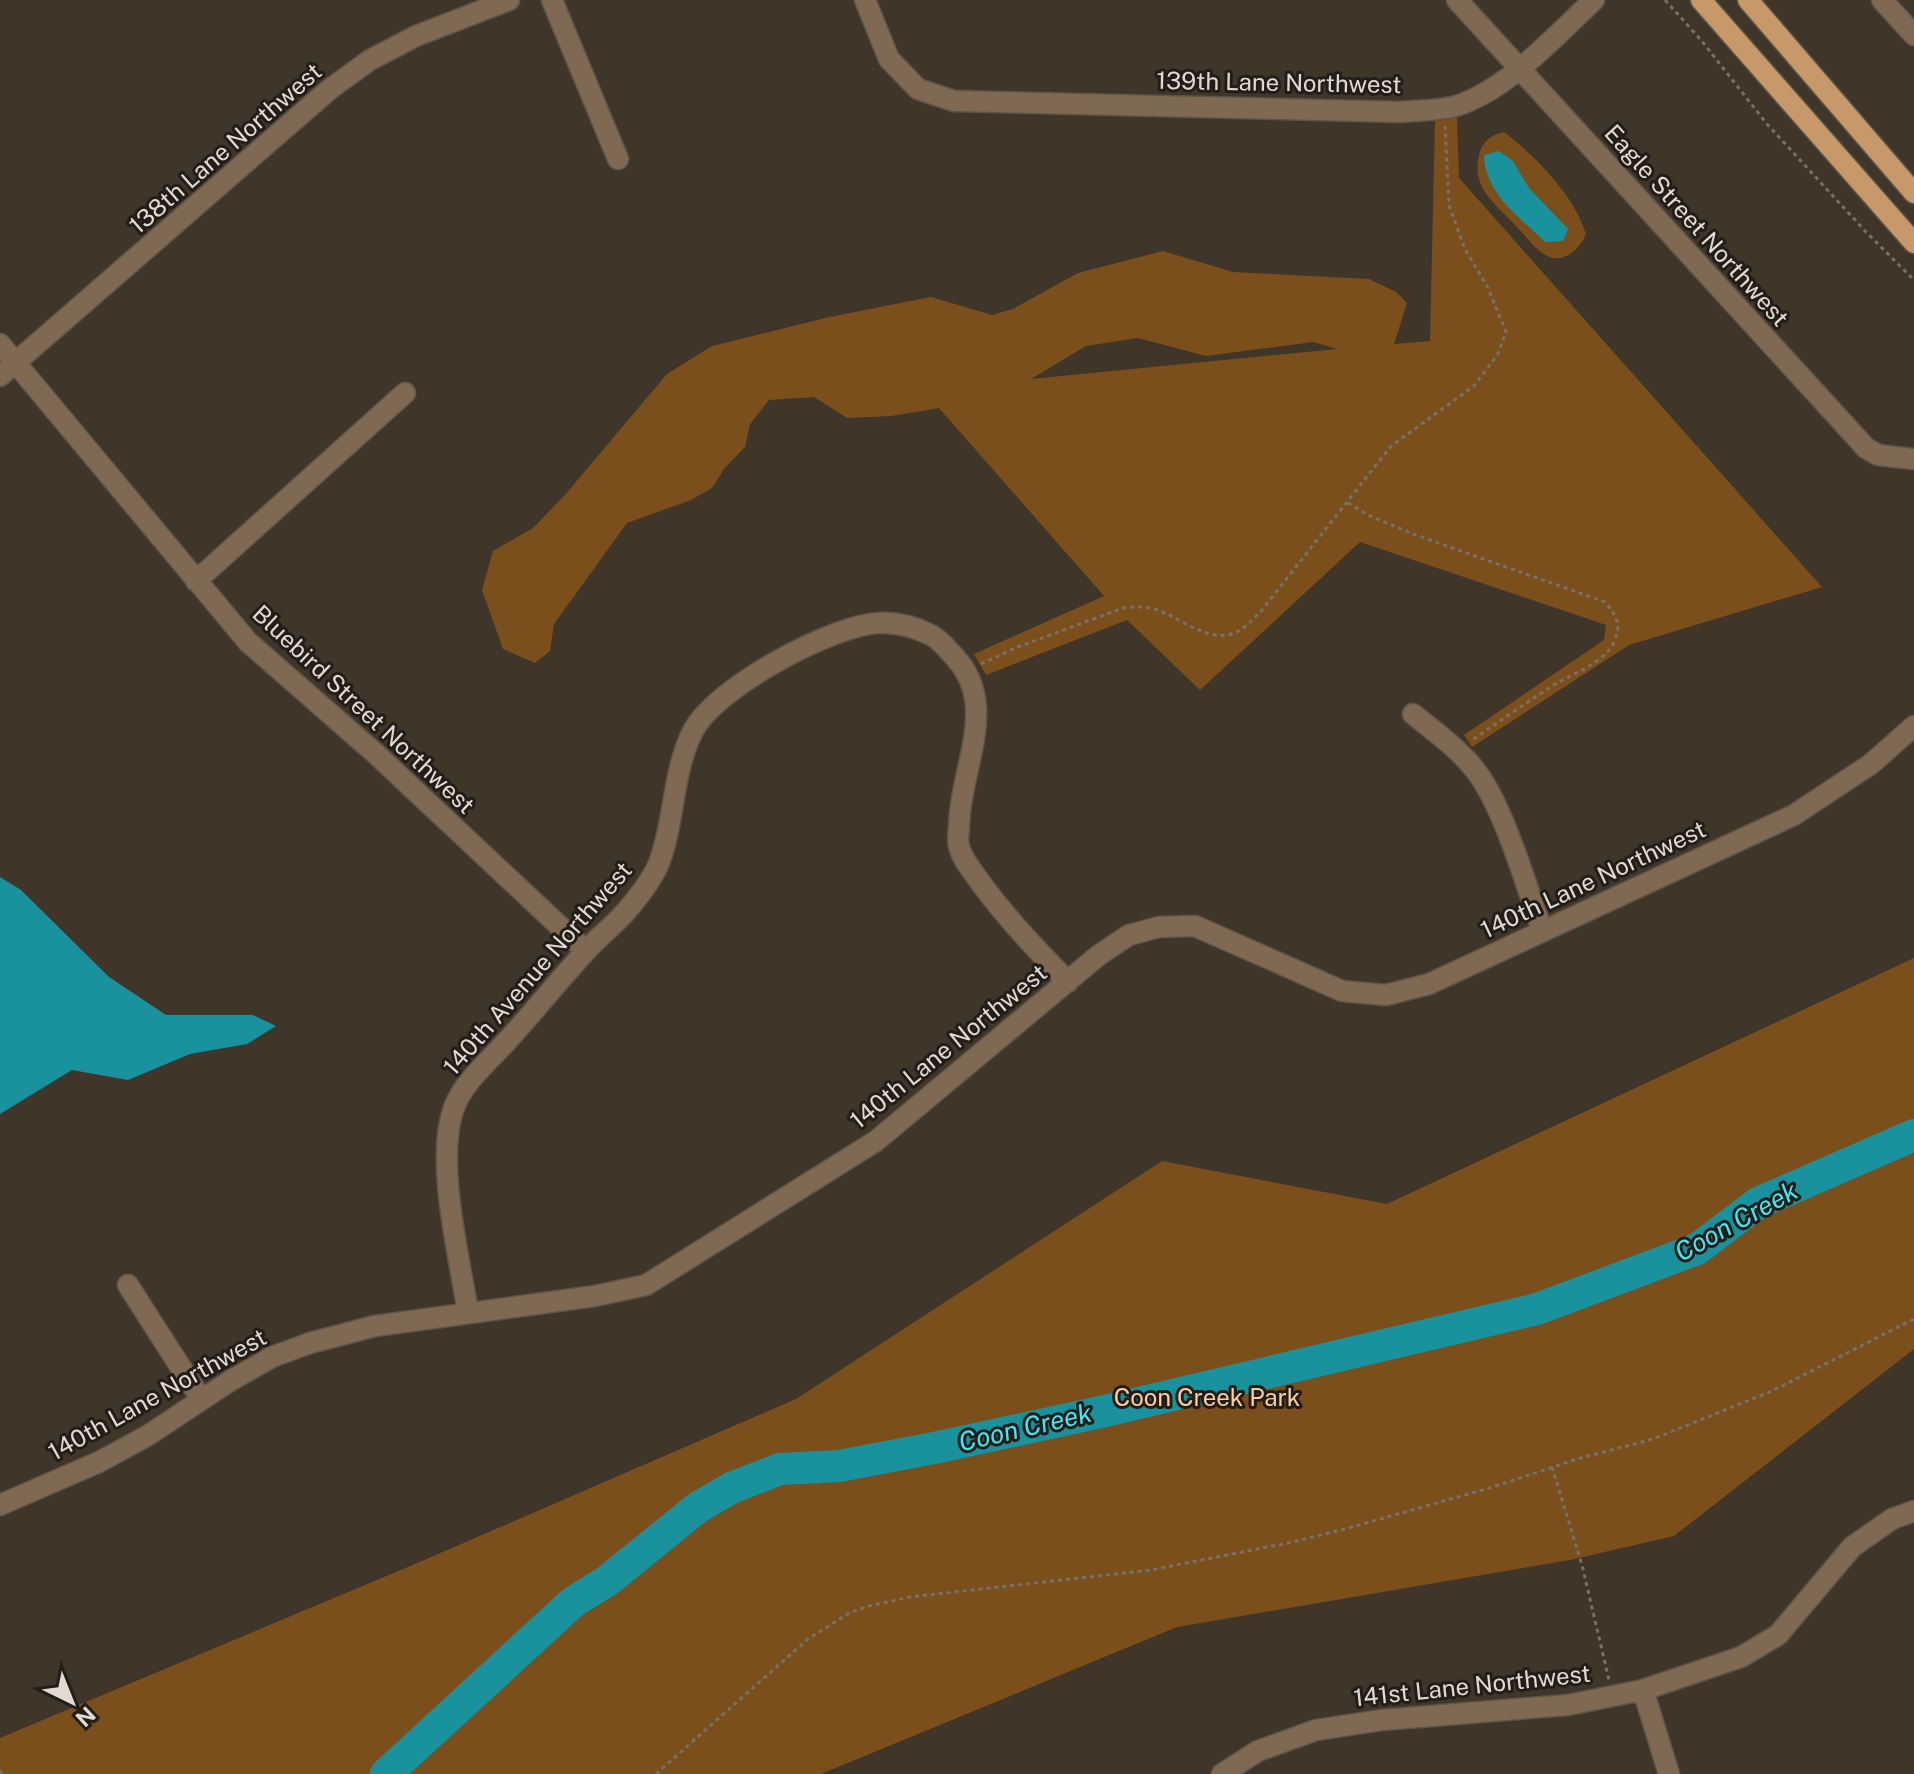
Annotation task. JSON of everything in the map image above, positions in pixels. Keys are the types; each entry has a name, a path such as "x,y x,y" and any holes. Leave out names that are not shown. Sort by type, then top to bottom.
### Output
{"main road":[{"path":"1701,0 1914,243"},
{"path":"1748,0 1914,193"}],"street":[{"name":"138th Lane Northwest","path":"8,370 340,82 370,60 416,36 509,0"},
{"path":"552,0 618,159"},
{"name":"139th Lane Northwest","path":"865,0 889,59 918,89 954,101 1400,112 1454,107 1485,93 1518,68 1594,0"},
{"name":"Eagle Street Northwest","path":"1457,0 1866,448 1878,455 1914,459"},
{"path":"1882,0 1914,35"},
{"name":"Bluebird Street Northwest","path":"0,344 8,370 248,642 376,754 586,951"},
{"path":"196,581 405,393"},
{"name":"140th Avenue Northwest","path":"468,1312 449,1189 447,1134 456,1104 471,1080 586,951 629,909 658,866 671,800 693,730 727,695 774,662 831,635 876,623 902,624 935,637 963,666"},
{"path":"963,666 976,698 977,723 959,810 958,846 970,868 1009,920 1068,982"},
{"path":"1413,714 1458,750 1478,774 1502,822 1542,930"},
{"name":"140th Lane Northwest","path":"0,1505 99,1462 147,1436 201,1399 272,1357 310,1343 375,1326 595,1296 646,1285 876,1141 1099,955 1129,935 1159,927 1195,926 1342,991 1386,995 1429,984 1794,815 1871,764 1914,726"},
{"path":"128,1285 201,1399"},
{"name":"141st Lane Northwest","path":"1222,1774 1258,1751 1316,1730 1382,1720 1568,1705 1643,1690 1741,1657 1778,1635 1852,1547 1892,1519 1914,1511"},
{"path":"1643,1690 1669,1774"}],"path":[{"path":"1665,0 1767,124 1914,280"},
{"path":"963,666 987,660 1123,608 1141,606 1157,610 1204,633 1226,635 1241,630 1262,610 1391,446 1474,386 1498,354 1506,332 1488,288 1465,249 1449,205 1445,127"},
{"path":"1346,502 1413,534 1605,602 1617,616 1618,629 1614,642 1602,658 1551,686 1458,750"},
{"path":"656,1774 808,1639 851,1612 910,1597 1151,1570 1293,1542 1493,1487 1653,1439 1760,1396 1914,1319"},
{"path":"1552,1467 1582,1565 1612,1695"}],"green space":[{"path":"1457,116 1459,178 1822,587 1629,645 1472,747 1464,735 1604,640 1606,625 1360,542 1200,690 1127,620 986,675 974,654 1104,596 939,408 891,416 847,418 814,397 769,400 750,424 745,447 724,469 712,488 691,500 627,523 554,624 550,651 535,663 503,649 482,590 493,551 533,528 667,374 712,346 830,317 931,297 992,315 1013,309 1078,273 1163,251 1233,272 1369,279 1396,292 1407,303 1394,344 1430,341 1435,121","holes":["1138,338 1206,356 1313,342 1337,349 1031,379 1086,346"]},
{"path":"1504,132 1529,153 1573,205 1586,234 1569,254 1554,258 1538,250 1482,187 1477,167 1481,150 1488,139"},
{"name":"Coon Creek Park","path":"1914,958 1914,1349 1674,1536 1570,1560 1177,1627 821,1774 0,1774 0,1738 408,1567 796,1399 1162,1161 1387,1204"}],"water":[{"path":"1499,151 1513,161 1529,188 1568,229 1563,241 1545,242 1497,193 1490,182 1484,155"},
{"path":"0,877 21,890 109,977 166,1015 253,1015 276,1026 247,1044 190,1054 128,1080 72,1070 0,1114"}],"waterway":[{"name":"Coon Creek","path":"386,1774 573,1602 607,1581 697,1508 731,1488 780,1469 839,1466 934,1448 1537,1309 1697,1249 1758,1203 1914,1135"}]}
